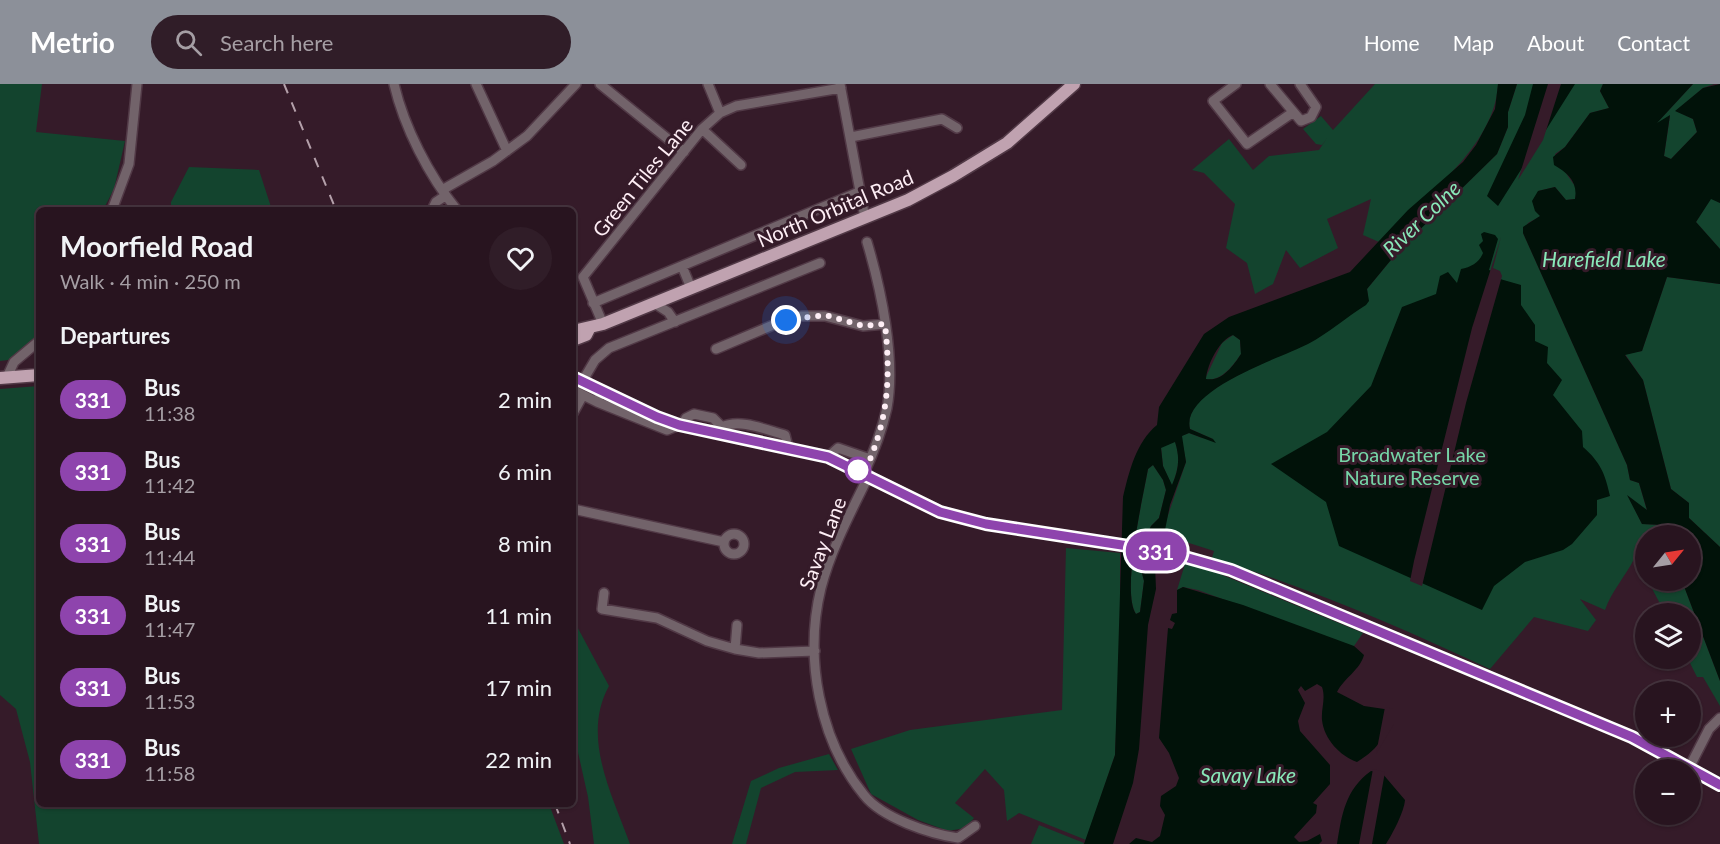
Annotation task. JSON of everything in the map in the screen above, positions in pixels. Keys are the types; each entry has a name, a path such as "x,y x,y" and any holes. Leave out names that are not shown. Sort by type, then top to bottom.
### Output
{"main road":[{"name":"North Orbital Road","path":"576,330 583,327 589,329 603,324 908,200 1007,143 1074,84"},
{"name":"North Orbital Road","path":"576,339 586,335 589,329"},
{"path":"3,377 36,375"}],"street":[{"path":"113,207 129,164 137,84"},
{"path":"394,84 416,141 443,193 455,207"},
{"path":"476,84 507,151"},
{"path":"434,207 443,193 527,136 576,84"},
{"path":"600,84 684,152"},
{"path":"708,84 720,113"},
{"path":"1236,84 1214,101 1247,144 1292,113"},
{"path":"1270,84 1301,122 1307,120 1315,112 1313,101 1300,84"},
{"path":"841,86 865,218"},
{"name":"Green Tiles Lane","path":"584,277 702,129 720,113 736,106 841,86"},
{"path":"851,137 942,119 957,128"},
{"path":"702,129 741,165"},
{"path":"593,303 859,192"},
{"name":"Savay Lane","path":"867,242 885,324 888,355 887,406 866,474 836,545 821,588 817,611 815,651 821,712 833,740 865,797 894,817 926,830 958,838 975,826"},
{"path":"820,263 609,348 577,380 680,425 722,430 828,457 940,512 986,524 1167,552 1231,570 1632,737 1672,759"},
{"path":"682,266 691,288"},
{"path":"576,276 584,277 603,324"},
{"path":"654,303 668,312 675,322"},
{"path":"716,350 786,320 802,316 825,315 863,326 885,324"},
{"path":"3,377 14,362 36,343"},
{"path":"576,392 667,430 680,425"},
{"path":"597,402 602,392"},
{"path":"576,408 583,395"},
{"path":"828,457 838,448 870,459"},
{"path":"576,510 724,542"},
{"path":"604,593 602,609 657,618 707,641 735,649 759,652 815,651"},
{"path":"735,649 737,625"},
{"path":"1694,759 1709,729 1720,718"},
{"path":"1701,775 1720,785"}],"green space":[{"path":"0,84 42,84 36,132 125,141 114,189 105,207 36,207 36,338 8,360 0,361"},
{"path":"1375,84 1498,84 1494,107 1484,130 1470,151 1435,190 1379,242 1363,235 1371,199 1327,219 1338,248 1300,268 1286,250 1273,284 1255,294 1247,263 1226,248 1235,204 1204,173 1192,170 1229,139 1253,170 1269,156 1319,150 1327,138 1322,145 1316,144 1303,129 1321,116 1333,130"},
{"name":"Broadwater Lake Nature Reserve","path":"1517,84 1603,84 1600,91 1609,108 1590,113 1565,147 1555,154 1559,168 1563,169 1577,189 1575,199 1566,200 1555,187 1538,191 1541,216 1528,223 1523,233 1627,465 1630,480 1639,483 1647,511 1628,496 1642,524 1663,525 1635,525 1635,557 1605,610 1580,599 1596,620 1588,631 1534,617 1490,669 1353,609 1248,569 1212,558 1214,551 1164,535 1164,527 1186,462 1181,436 1189,433 1213,439 1190,429 1191,414 1200,401 1236,376 1318,337 1368,298 1367,289 1400,249 1497,154 1508,127 1508,112"},
{"path":"1693,84 1714,84 1703,88 1676,111 1693,119 1697,132 1671,159 1664,156 1670,116 1655,125"},
{"path":"189,167 259,170 271,207 171,207 171,202"},
{"path":"1711,198 1720,203 1720,249 1696,222"},
{"path":"1667,277 1720,284 1720,547 1701,529 1701,525 1696,525 1689,518 1689,503 1671,489 1643,380 1625,354 1642,351"},
{"path":"1233,335 1240,340 1241,354 1221,376 1205,379 1222,343"},
{"path":"36,386 36,807 550,807 564,844 39,844 30,762 16,709 0,695 0,389"},
{"path":"1175,441 1178,464 1172,486 1163,466 1161,447"},
{"path":"1153,465 1163,480 1166,490 1159,518 1151,526 1139,560 1144,581 1140,612 1136,614 1132,602 1132,566 1148,469"},
{"path":"1066,548 1120,553 1120,638 1115,755 1086,840 1019,813 1007,821 1004,790 985,769 955,803 974,818 965,828 948,831 918,820 871,794 851,749 910,730 1062,710"},
{"path":"1193,563 1363,633 1354,646 1350,646 1198,590 1183,587 1177,590 1185,564"},
{"path":"1653,591 1686,591 1690,603 1660,603"},
{"path":"576,625 609,686 601,705 598,725 599,745 608,785 630,844 594,844 588,797 576,743"},
{"path":"1701,631 1720,681 1720,706 1703,677 1697,677 1693,669 1701,669"},
{"path":"829,754 838,770 795,772 761,788 746,844 732,844 751,781 779,768"},
{"path":"1039,825 1084,843 1031,844"}],"water":[{"name":"River Colne","path":"1498,84 1517,84 1508,112 1508,127 1497,154 1400,249 1367,289 1369,301 1366,305 1308,344 1235,377 1200,401 1191,415 1190,429 1213,439 1216,443 1189,433 1182,436 1186,462 1170,505 1164,535 1154,542 1156,589 1148,625 1139,749 1133,783 1113,844 1084,844 1115,755 1123,497 1139,449 1157,425 1159,407 1204,334 1229,317 1350,272 1408,210 1463,162 1476,145 1495,109","holes":["1233,335 1240,340 1241,354 1222,376 1206,379 1215,354 1223,342","1175,442 1178,463 1172,485 1163,466 1161,448","1153,465 1163,480 1166,490 1159,518 1151,526 1137,555 1144,581 1140,612 1136,614 1132,603 1132,566 1148,469"]},
{"path":"1533,84 1575,84 1498,206 1487,196 1525,115"},
{"name":"Harefield Lake","path":"1603,84 1693,84 1657,123 1670,115 1664,156 1671,159 1697,132 1693,119 1675,111 1703,88 1720,84 1720,203 1711,199 1696,222 1720,249 1720,284 1667,277 1642,351 1625,355 1643,380 1671,489 1689,503 1689,518 1696,525 1642,524 1627,495 1647,510 1639,483 1630,480 1627,465 1523,233 1523,227 1540,216 1535,211 1532,201 1538,191 1555,187 1566,200 1575,199 1573,183 1564,171 1554,165 1553,157 1565,147 1590,113 1609,108 1600,91"},
{"path":"1484,232 1495,235 1498,239 1489,270 1498,273 1500,279 1521,285 1521,305 1535,325 1535,341 1548,347 1547,363 1562,380 1553,395 1582,431 1583,447 1601,468 1610,496 1597,500 1597,515 1572,544 1563,550 1525,562 1494,586 1482,610 1339,546 1326,502 1271,464 1327,432 1371,386 1402,307 1436,294 1440,276 1448,272 1457,283 1461,269 1474,264 1483,253 1479,245 1483,241 1481,234"},
{"name":"Harefield Lake","path":"1701,529 1720,547 1720,681 1701,631 1701,603 1690,603 1686,591 1701,591"},
{"name":"Savay Lake","path":"1183,587 1243,605 1354,646 1364,655 1359,665 1337,692 1364,706 1391,710 1381,740 1372,751 1357,762 1339,751 1326,734 1322,720 1324,696 1322,687 1317,684 1305,691 1301,686 1298,690 1305,703 1298,721 1300,731 1330,765 1330,784 1313,803 1317,805 1316,813 1294,837 1299,842 1307,841 1320,834 1322,841 1319,844 1129,844 1136,838 1152,842 1160,836 1165,815 1160,806 1161,796 1176,786 1179,778 1169,753 1159,738 1168,628 1172,629 1175,623 1170,620 1172,614 1177,613 1177,590"},
{"path":"1371,771 1382,773 1405,800 1398,822 1386,844 1337,844 1346,803 1355,786"}],"pier":[{"path":"1548,84 1561,84 1543,140 1518,180"},
{"path":"1501,237 1493,268 1500,271 1502,276 1466,403 1422,586 1410,581 1414,561 1472,328"},
{"path":"1385,707 1394,709 1394,724 1376,754"},
{"path":"1373,769 1385,772 1372,844 1359,844"}],"railway":[{"path":"284,84 335,207"},
{"path":"556,807 570,844"}],"bus line":[{"name":"331","path":"576,379 679,425 828,457 869,475 940,512 986,524 1167,552 1231,570 1632,737 1720,785"}],"route":[{"path":"786,320 802,316 825,315 863,326 885,324 888,355 887,406 875,449 864,473 858,470"}]}
